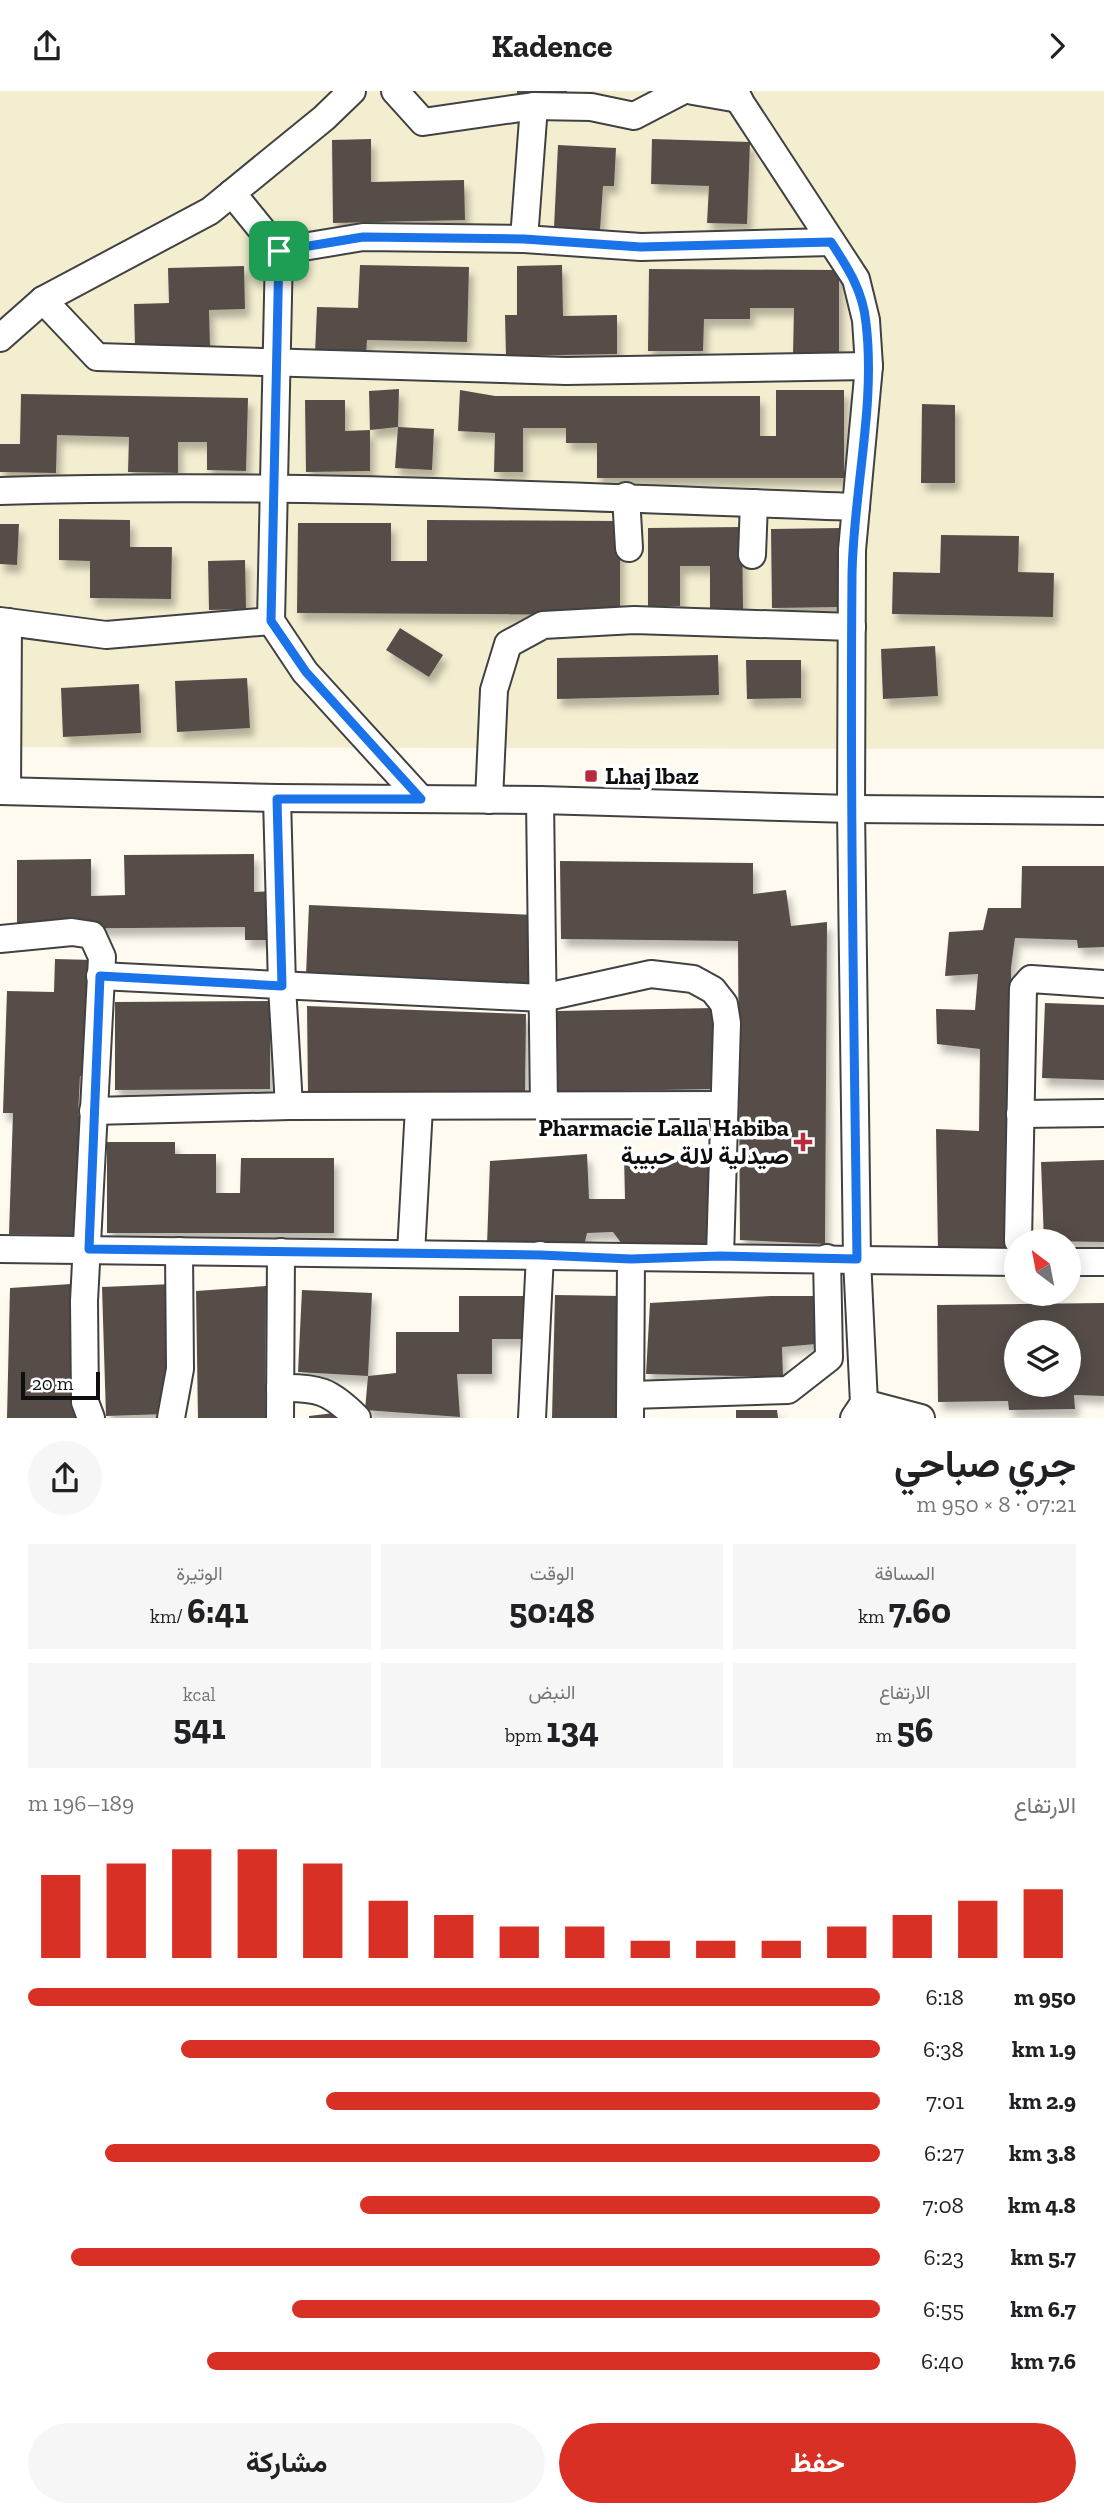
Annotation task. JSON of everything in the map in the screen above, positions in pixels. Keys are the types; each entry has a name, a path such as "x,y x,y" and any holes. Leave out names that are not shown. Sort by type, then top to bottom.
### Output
{"street":[{"path":"0,338 43,300 210,211 352,91"},
{"path":"395,91 424,122 534,106 591,107 634,116 682,91"},
{"path":"693,91 736,95 856,279 866,320 869,366 856,507 852,627 851,809 859,1410 920,1418"},
{"path":"524,239 534,106"},
{"path":"232,193 279,251 271,621 306,672 421,799"},
{"path":"279,251 363,237 524,239 641,247 831,242"},
{"path":"43,300 97,357 566,371 869,366"},
{"path":"0,491 272,488 626,496 856,507"},
{"path":"626,496 628,548"},
{"path":"752,555 754,503"},
{"path":"489,800 494,690 508,644 543,625 634,620 852,627"},
{"path":"271,621 106,635 4,622 3,791 277,799 540,800 851,809 1104,811"},
{"path":"277,799 282,986 289,1106"},
{"path":"540,800 544,1106"},
{"path":"0,939 72,932 92,935 102,957 83,1357 85,1402 91,1418"},
{"path":"100,976 542,998 651,974 693,979 713,990 724,1004 727,1023 720,1256"},
{"path":"1018,1229 1023,988 1031,979 1104,984"},
{"path":"93,1111 289,1106 723,1105"},
{"path":"411,1253 419,1107"},
{"path":"1020,1114 1104,1113"},
{"path":"0,1249 540,1255 631,1259 720,1256 1004,1262"},
{"path":"171,1418 180,1369 179,1251"},
{"path":"280,1418 281,1252"},
{"path":"532,1418 540,1255"},
{"path":"631,1259 630,1407 788,1390 828,1358 827,1258"},
{"path":"1082,1262 1104,1262"},
{"path":"280,1388 311,1387 324,1391 357,1418"}],"shaded area":[{"path":"0,91 1104,91 1104,749 0,747"}],"building":[{"path":"517,91 567,91 567,97 517,97"},
{"path":"371,139 371,182 464,180 465,220 333,223 332,140"},
{"path":"652,139 750,142 747,224 707,223 709,186 651,184"},
{"path":"558,145 616,148 614,186 603,186 600,230 554,228"},
{"path":"360,265 469,267 467,342 367,340 366,355 315,354 317,307 358,308"},
{"path":"562,265 563,316 617,315 617,354 506,356 505,315 517,315 517,266"},
{"path":"244,266 245,309 209,310 210,346 135,347 134,304 169,303 168,268"},
{"path":"649,269 839,270 839,355 793,355 794,308 750,308 750,319 704,319 703,351 648,351"},
{"path":"399,389 398,427 370,430 369,391"},
{"path":"460,390 495,396 760,396 760,436 776,436 776,390 844,390 844,478 597,478 597,443 566,443 566,428 523,428 523,472 494,472 495,433 458,431"},
{"path":"21,394 248,398 246,471 207,470 207,442 178,442 178,473 128,472 129,437 57,435 56,473 0,472 0,444 20,444"},
{"path":"305,400 345,400 345,431 370,430 370,471 306,472"},
{"path":"922,404 955,405 955,483 921,483"},
{"path":"398,427 434,429 432,470 395,468"},
{"path":"59,519 130,520 130,547 172,547 171,599 90,598 90,561 59,560"},
{"path":"427,520 620,521 620,615 297,613 298,523 391,523 391,561 427,561"},
{"path":"0,524 19,524 17,565 0,564"},
{"path":"742,527 743,609 710,609 710,566 680,566 680,606 648,606 648,528"},
{"path":"841,528 842,607 772,608 771,529"},
{"path":"941,535 1019,536 1018,572 1054,573 1053,617 892,614 893,572 940,573"},
{"path":"245,560 246,609 209,610 208,561"},
{"path":"400,628 443,655 429,677 386,650"},
{"path":"935,646 938,696 883,699 881,649"},
{"path":"718,655 719,695 557,699 557,658"},
{"path":"746,660 801,660 801,698 747,699"},
{"path":"247,678 250,728 177,732 175,681"},
{"path":"139,684 141,733 63,737 61,688"},
{"path":"254,854 254,892 274,891 274,940 245,940 245,927 17,929 17,860 91,859 91,896 125,895 124,855"},
{"path":"560,861 753,863 753,894 786,890 791,926 827,922 825,1244 740,1240 738,941 561,939"},
{"path":"1022,866 1104,866 1104,947 1078,948 1077,940 1015,938 1011,968 1010,1229 1004,1229 1004,1250 938,1251 936,1129 979,1131 980,1049 937,1044 936,1009 975,1010 978,974 945,976 949,932 983,930 988,908 1021,908"},
{"path":"309,905 534,915 531,984 306,975"},
{"path":"55,959 93,960 89,1077 80,1076 78,1115 87,1119 83,1236 9,1234 13,1113 3,1113 7,991 54,992"},
{"path":"270,1001 270,1089 115,1090 115,1002"},
{"path":"1045,1003 1104,1005 1104,1080 1042,1078"},
{"path":"307,1006 526,1014 525,1093 308,1094"},
{"path":"714,1008 714,1089 555,1092 556,1011"},
{"path":"107,1142 175,1142 175,1154 216,1154 216,1193 240,1193 241,1158 334,1158 334,1233 107,1233"},
{"path":"587,1154 589,1199 625,1199 624,1155 713,1157 709,1246 622,1244 613,1232 587,1233 584,1246 487,1245 490,1161"},
{"path":"1104,1160 1104,1242 1082,1242 1082,1229 1044,1229 1041,1162"},
{"path":"71,1284 77,1418 7,1418 10,1288"},
{"path":"173,1284 175,1374 166,1374 167,1414 106,1416 102,1287"},
{"path":"266,1286 265,1418 198,1418 196,1291"},
{"path":"302,1290 372,1293 368,1376 298,1372"},
{"path":"555,1295 623,1296 619,1418 552,1418"},
{"path":"459,1296 526,1296 525,1339 492,1339 492,1374 457,1374 460,1417 365,1410 368,1376 396,1373 396,1332 459,1332"},
{"path":"813,1296 816,1344 782,1347 783,1377 646,1374 650,1303"},
{"path":"1082,1303 1104,1303 1104,1396 1081,1395 1081,1320 1004,1320 1004,1397 1074,1397 1075,1409 1009,1410 1008,1401 938,1402 937,1305 1081,1306"},
{"path":"736,1410 777,1410 778,1418 736,1418"},
{"path":"334,1413 335,1418 309,1418 309,1416"}],"place":[{"name":"Lhaj lbaz","path":"591,776"},
{"name":"Pharmacie Lalla Habiba صيدلية لالة حبيبة","path":"803,1142"}],"route":[{"path":"363,237 524,239 641,247 831,242 856,279 866,320 869,366 852,550 851,809 857,1259 720,1256 631,1259 540,1255 89,1249 100,976 282,986 277,799 421,799 306,672 271,621 279,251 363,237"}]}
